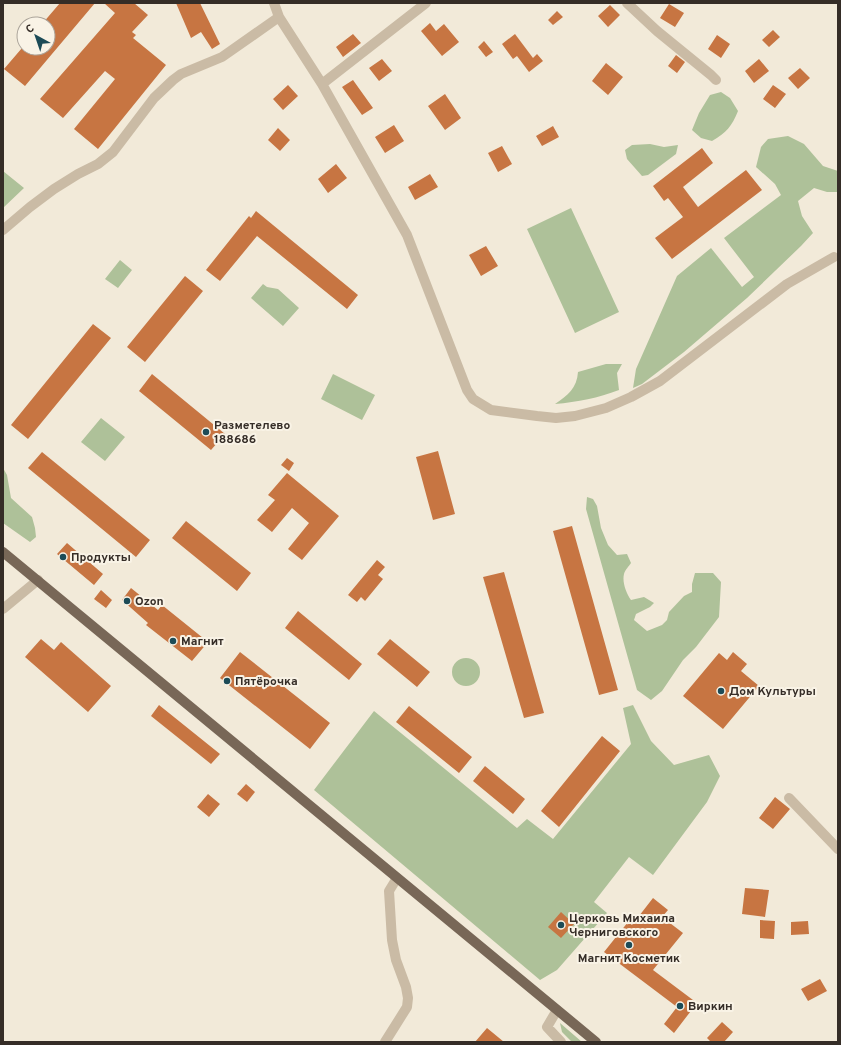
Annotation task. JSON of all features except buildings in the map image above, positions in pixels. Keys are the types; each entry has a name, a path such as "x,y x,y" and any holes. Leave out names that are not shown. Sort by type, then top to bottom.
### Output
{"main road":[{"path":"3,552 596,1042"}],"street":[{"path":"274,3 279,17 322,84 407,235 467,390 473,399 491,410 556,418 575,416 606,408 660,381 787,284 834,257"},
{"path":"322,84 426,3"},
{"path":"627,3 657,31 716,80"},
{"path":"3,230 30,206 78,174 98,164 113,152 154,98 173,80 181,74 222,57 279,17"},
{"path":"3,609 38,580"},
{"path":"790,798 838,848"},
{"path":"385,1042 406,1007 408,998 406,987 396,960 392,940 389,891 397,878"},
{"path":"557,1010 547,1027 561,1042"}],"green space":[{"path":"721,92 730,98 738,111 736,116 728,129 717,138 712,141 701,138 692,130 699,113 710,95"},
{"path":"788,136 804,144 823,166 838,171 838,192 827,192 814,188 798,201 802,216 813,233 747,298 684,352 642,384 633,388 636,369 677,276 711,248 742,287 754,277 724,238 781,195 775,184 756,167 761,147 768,139"},
{"path":"650,144 664,147 678,145 676,154 648,175 642,176 627,159 625,150 632,145"},
{"path":"3,171 24,188 3,208"},
{"path":"571,208 619,312 575,333 527,229"},
{"path":"120,260 132,270 118,288 105,279"},
{"path":"263,284 267,287 278,289 299,308 283,326 251,298"},
{"path":"606,364 622,364 617,373 619,390 588,399 555,404 574,387 578,372"},
{"path":"333,374 375,395 362,420 321,399"},
{"path":"101,418 125,437 105,461 81,442"},
{"path":"3,468 7,475 11,498 32,517 36,537 30,542 3,523"},
{"path":"587,497 593,499 597,506 601,528 608,545 617,555 627,554 631,563 624,574 625,587 629,597 631,600 644,597 654,603 650,607 636,614 634,620 647,631 662,625 667,620 669,612 684,596 692,592 692,584 695,573 713,573 721,582 719,617 696,647 683,660 662,691 651,700 637,690 586,509"},
{"path":"466,658 476,662 480,672 476,682 466,686 456,682 452,672 456,662"},
{"path":"633,705 651,741 674,765 709,755 720,776 707,802 653,875 629,857 594,902 607,913 557,970 540,980 314,790 374,711 517,828 527,819 553,839 631,744 623,708"},
{"path":"560,1023 582,1042 572,1042 562,1032"}],"place":[{"name":"Разметелево 188686","path":"206,432"},
{"name":"Продукты","path":"63,557"},
{"name":"Ozon","path":"127,601"},
{"name":"Магнит","path":"173,641"},
{"name":"Пятёрочка","path":"227,681"},
{"name":"Дом Культуры","path":"721,691"},
{"name":"Церковь Михаила Черниговского","path":"561,925"},
{"name":"Магнит Косметик","path":"629,945"},
{"name":"Виркин","path":"680,1006"}]}
